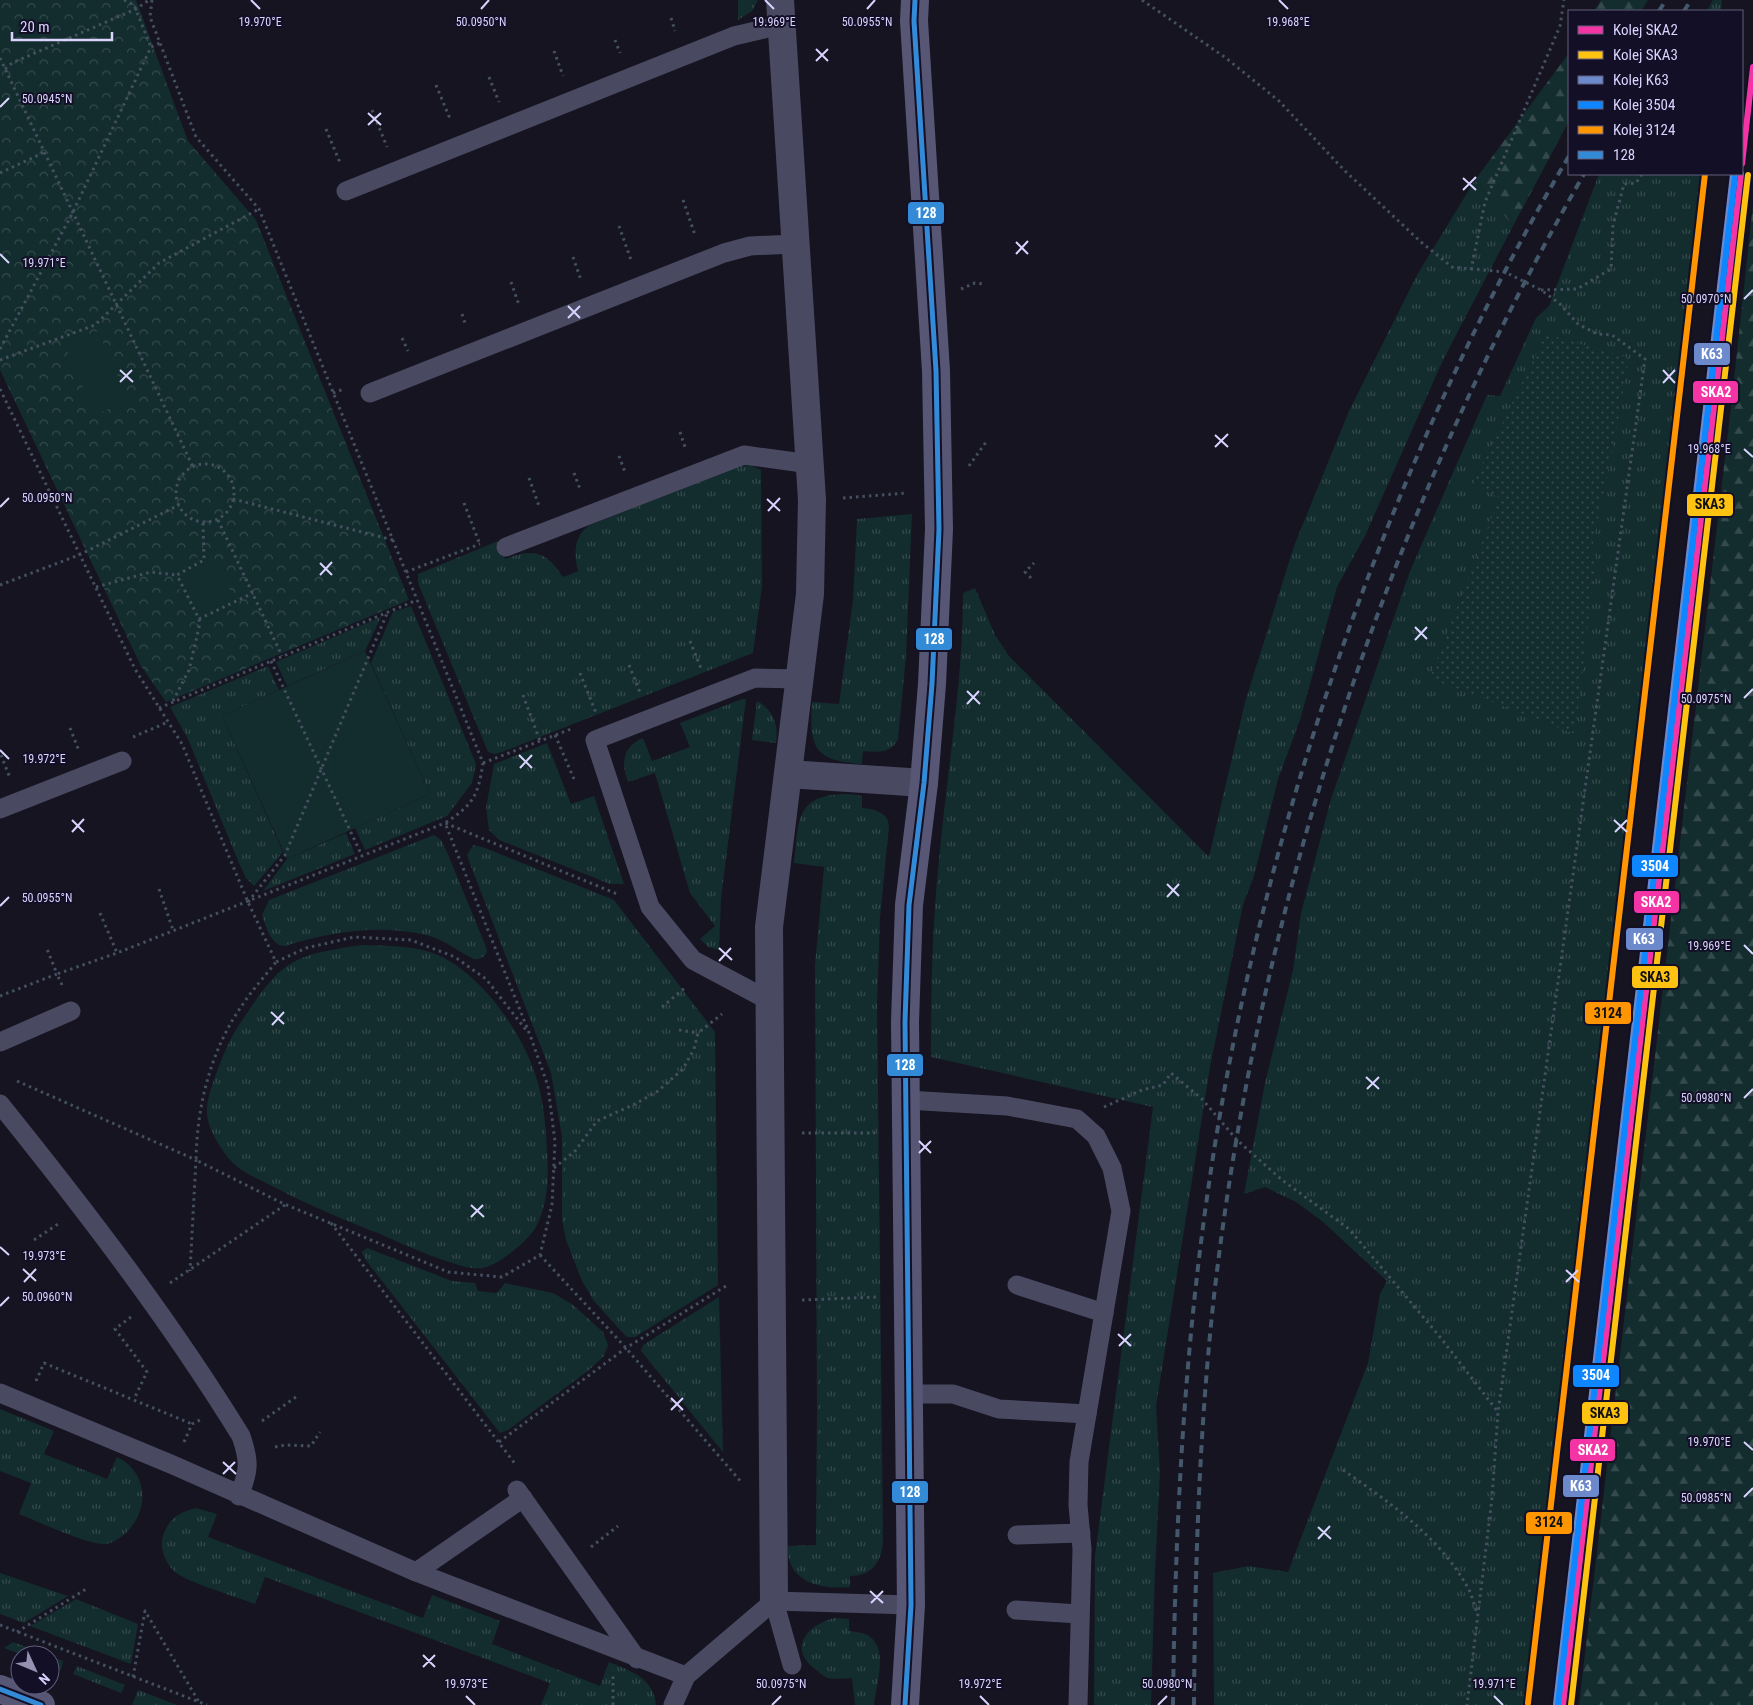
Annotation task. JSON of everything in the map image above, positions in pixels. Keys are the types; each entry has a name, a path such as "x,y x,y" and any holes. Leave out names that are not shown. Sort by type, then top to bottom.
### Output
{"street":[{"path":"905,1705 912,1605 905,1022 909,905 924,783 932,684 939,490 936,371 914,21 915,0"},
{"path":"774,1601 768,1000 769,928 810,594 812,500 780,12"},
{"path":"788,774 924,783"},
{"path":"0,1689 41,1705"}],"lane":[{"path":"348,190 734,36 780,12"},
{"path":"370,394 724,252 750,246 794,244"},
{"path":"506,548 744,455 810,464"},
{"path":"768,1000 693,960 650,907 601,738 755,678 799,679"},
{"path":"0,809 122,761"},
{"path":"0,1042 71,1011"},
{"path":"907,1100 1007,1106 1077,1119 1096,1136 1112,1168 1121,1211 1079,1462 1078,1505 1081,1533 1078,1705"},
{"path":"0,1104 82,1207 151,1300 241,1436 247,1455 248,1473 239,1496"},
{"path":"1017,1284 1104,1313"},
{"path":"0,1393 173,1465 239,1496 416,1572 686,1676"},
{"path":"909,1394 953,1394 999,1409 1087,1414"},
{"path":"416,1572 520,1494 637,1658"},
{"path":"1017,1535 1081,1533"},
{"path":"774,1601 792,1665"},
{"path":"674,1705 686,1676 774,1601 912,1605"},
{"path":"1016,1610 1080,1614"}],"path":[{"path":"124,0 134,5 151,47"},
{"path":"5,69 12,63 136,9 150,0"},
{"path":"0,996 248,902 444,823 463,812 479,790 483,763 258,209 196,137 150,18 150,0"},
{"path":"1142,0 1226,58 1279,101 1344,170 1421,242 1452,267 1505,272 1540,290 1559,303 1578,324 1597,334 1612,335 1645,358 1498,1412 1492,1498 1467,1705"},
{"path":"1471,270 1485,202 1560,26 1564,0"},
{"path":"615,40 620,52"},
{"path":"0,349 73,212 151,47 160,43"},
{"path":"0,58 193,467"},
{"path":"436,84 460,145"},
{"path":"372,110 396,171"},
{"path":"326,129 348,190"},
{"path":"0,173 45,152"},
{"path":"1540,290 1577,289 1611,269 1613,225 1624,184 1636,182 1641,175"},
{"path":"683,200 696,238"},
{"path":"0,360 95,325 159,263 258,209"},
{"path":"619,226 641,285"},
{"path":"975,284 984,284"},
{"path":"0,389 135,669 182,744 248,902 276,962"},
{"path":"680,432 687,453"},
{"path":"970,466 986,442"},
{"path":"618,456 625,474"},
{"path":"205,464 215,466 226,472 232,481 235,492 233,499 227,513 218,520 203,523 185,515 179,506 176,494 178,483 184,474 193,467 205,464"},
{"path":"857,498 909,492"},
{"path":"233,499 394,540"},
{"path":"464,503 480,544"},
{"path":"0,585 79,555 179,506"},
{"path":"218,520 282,656"},
{"path":"96,587 151,572 177,575 204,560 203,523"},
{"path":"406,572 500,536 506,548"},
{"path":"1031,578 1025,572 1034,563"},
{"path":"173,702 189,670 200,623 177,575"},
{"path":"199,619 253,593"},
{"path":"159,708 417,600"},
{"path":"248,902 285,855 388,611"},
{"path":"690,641 704,676"},
{"path":"271,661 362,856"},
{"path":"629,665 643,700"},
{"path":"580,673 601,738"},
{"path":"523,695 540,741"},
{"path":"124,741 168,722"},
{"path":"483,763 588,722 601,738"},
{"path":"70,728 82,759"},
{"path":"555,735 574,779"},
{"path":"1,755 13,786"},
{"path":"444,823 650,907"},
{"path":"9,1078 196,1160 285,1205 448,1272 502,1277 540,1255 552,1205 554,1169 555,1142 548,1086 530,1034 444,823"},
{"path":"159,889 173,930"},
{"path":"100,913 117,953"},
{"path":"190,1271 200,1106 216,1053 242,1005 276,962 306,948 354,937 411,940 455,956 486,979 530,1034"},
{"path":"47,949 71,1011"},
{"path":"554,1169 575,1151 597,1121 635,1104 658,1091 684,1069 694,1049 698,1033 722,1014"},
{"path":"679,1030 698,1033"},
{"path":"1077,1119 1142,1090 1163,1085 1171,1073 1202,1099 1237,1140 1282,1180 1350,1229 1440,1337 1498,1412"},
{"path":"770,1134 884,1132"},
{"path":"134,1399 147,1372 115,1329 190,1271 285,1205"},
{"path":"331,1223 528,1482 520,1494"},
{"path":"540,1255 626,1348 751,1494 773,1494"},
{"path":"499,1442 626,1348 726,1286"},
{"path":"771,1300 886,1297"},
{"path":"44,1363 192,1424"},
{"path":"241,1436 296,1397"},
{"path":"275,1447 311,1446 320,1432"},
{"path":"1343,1470 1398,1508 1443,1554 1468,1588 1478,1616"},
{"path":"568,1563 618,1526"},
{"path":"17,1632 86,1589"},
{"path":"133,1677 145,1611 199,1702"},
{"path":"0,1625 207,1705"}],"green space":[{"path":"0,0 136,0 188,141 256,220 409,600 166,702 141,666 0,370"},
{"path":"738,0 758,0 752,11 738,20"},
{"path":"1601,0 1648,0 1642,10 1595,10"},
{"path":"1713,0 1722,0 1721,10 1708,10"},
{"path":"1568,54 1568,123 1513,226 1475,180"},
{"path":"1599,175 1701,175 1526,1705 1214,1705 1213,1573 1248,1566 1288,1572 1368,1363 1380,1294 1387,1281 1322,1221 1296,1202 1265,1187 1244,1194 1265,1083 1293,970 1301,913 1331,799 1410,571 1487,395 1500,396 1536,318 1549,306"},
{"path":"1475,180 1513,226 1443,360 1365,536 1337,587 1300,720 1278,779 1254,876 1243,905 1210,1067 1156,1406 1160,1472 1151,1705 1094,1705 1095,1556 1153,1107 931,1057 935,909 942,827 958,694 963,593 975,588 995,635 1009,656 1209,857 1245,702 1294,546 1349,411 1417,275"},
{"path":"1753,204 1753,1705 1579,1705 1732,398"},
{"path":"98,331 128,400 95,415 65,346"},
{"path":"1546,334 1629,358 1591,553 1596,556 1575,734 1430,678 1499,498 1473,483"},
{"path":"750,465 761,470 762,586 753,653 502,752 495,754 488,752 418,583 418,574 498,541 505,559 524,554 538,554 551,562 563,577 578,571 576,546 580,534 590,525 739,466"},
{"path":"912,514 906,656 898,739 888,750 878,752 863,751 862,764 834,759 824,755 814,741 811,717 812,702 839,704 853,600 857,519"},
{"path":"211,551 237,605 196,624 170,570"},
{"path":"411,606 476,764 472,783 447,816 365,850 355,828 430,794 371,663 393,612"},
{"path":"381,617 365,651 287,686 276,662"},
{"path":"365,651 430,794 287,859 222,716"},
{"path":"268,666 279,690 222,716 283,852 254,886 246,878 188,739 170,707"},
{"path":"746,699 721,899 719,950 708,947 700,939 715,926 690,893 655,773 628,782 624,762 627,751 643,738 652,761 690,747 680,723"},
{"path":"757,701 771,713 774,719 777,730 776,743 752,740"},
{"path":"547,743 571,804 594,796 624,884 610,884 499,840 489,830 486,808 494,764"},
{"path":"849,794 862,796 862,808 876,810 883,814 889,826 880,918 877,1003 883,1545 876,1565 865,1573 850,1576 850,1587 839,1588 817,1585 799,1576 789,1558 788,1546 816,1545 815,965 824,867 794,863 799,822 809,804 831,795"},
{"path":"346,833 355,854 263,891 287,859"},
{"path":"434,835 441,840 447,852 486,947 487,952 482,958 474,959 433,937 396,930 340,933 285,946 276,943 270,935 262,915 269,900"},
{"path":"473,845 485,848 614,900 715,1032 718,1285 635,1337 627,1337 594,1301 582,1281 566,1240 562,1220 562,1137 551,1073 469,861 467,855"},
{"path":"361,945 420,949 438,955 455,965 471,977 500,1009 513,1027 532,1065 543,1108 548,1170 547,1190 540,1218 532,1233 513,1251 490,1266 473,1268 445,1261 335,1216 283,1192 234,1164 221,1148 210,1127 207,1104 221,1060 237,1028 267,986 289,965 302,958 317,953"},
{"path":"367,1248 452,1281 475,1283 478,1291 497,1293 505,1283 553,1293 573,1305 603,1332 608,1345 604,1356 589,1370 508,1430 500,1433 365,1259 362,1252"},
{"path":"719,1297 723,1452 641,1351 643,1345"},
{"path":"0,1409 54,1431 44,1454 107,1479 117,1457 127,1464 140,1481 142,1502 134,1523 126,1533 111,1543 98,1544 19,1514 31,1483 0,1471"},
{"path":"196,1508 217,1514 208,1537 423,1618 432,1595 500,1621 492,1644 600,1686 609,1662 633,1672 651,1688 656,1705 541,1705 550,1683 265,1577 255,1604 190,1580 171,1568 162,1549 162,1538 166,1528 173,1520 185,1511"},
{"path":"0,1573 68,1596 24,1623 0,1614"},
{"path":"76,1599 138,1624 131,1664 30,1626"},
{"path":"835,1618 849,1619 849,1631 862,1633 869,1636 875,1642 880,1659 880,1668 874,1705 855,1705 852,1678 834,1679 823,1676 807,1661 803,1653 802,1645 809,1631 825,1621"},
{"path":"13,1642 21,1645 10,1645 10,1650 4,1648"},
{"path":"60,1660 63,1661 60,1670"},
{"path":"77,1666 125,1685 121,1693 73,1674"},
{"path":"138,1690 177,1705 132,1705"}],"railway":[{"path":"1660,10 1666,0"},
{"path":"1685,10 1691,0"},
{"path":"1173,1705 1179,1504 1194,1304 1211,1170 1234,1040 1264,908 1300,777 1343,646 1391,518 1445,393 1505,272 1568,158"},
{"path":"1194,1705 1195,1602 1201,1449 1214,1296 1235,1149 1263,1003 1299,859 1342,716 1392,576 1449,438 1513,304 1583,175"}],"rail line":[{"name":"SKA2","path":"1743,155 1753,67"},
{"name":"3124","path":"1528,1703 1705,175"},
{"name":"K63","path":"1556,1704 1733,175"},
{"name":"SKA2","path":"1563,1705 1741,175"},
{"name":"SKA3","path":"1571,1705 1748,175"},
{"name":"3504","path":"1558,1705 1735,176"}],"transit line":[{"name":"128","path":"905,1705 911,1605 905,1022 909,905 924,783 932,684 939,529 936,371 914,21 915,0"},
{"name":"128","path":"0,1689 41,1705"}]}
